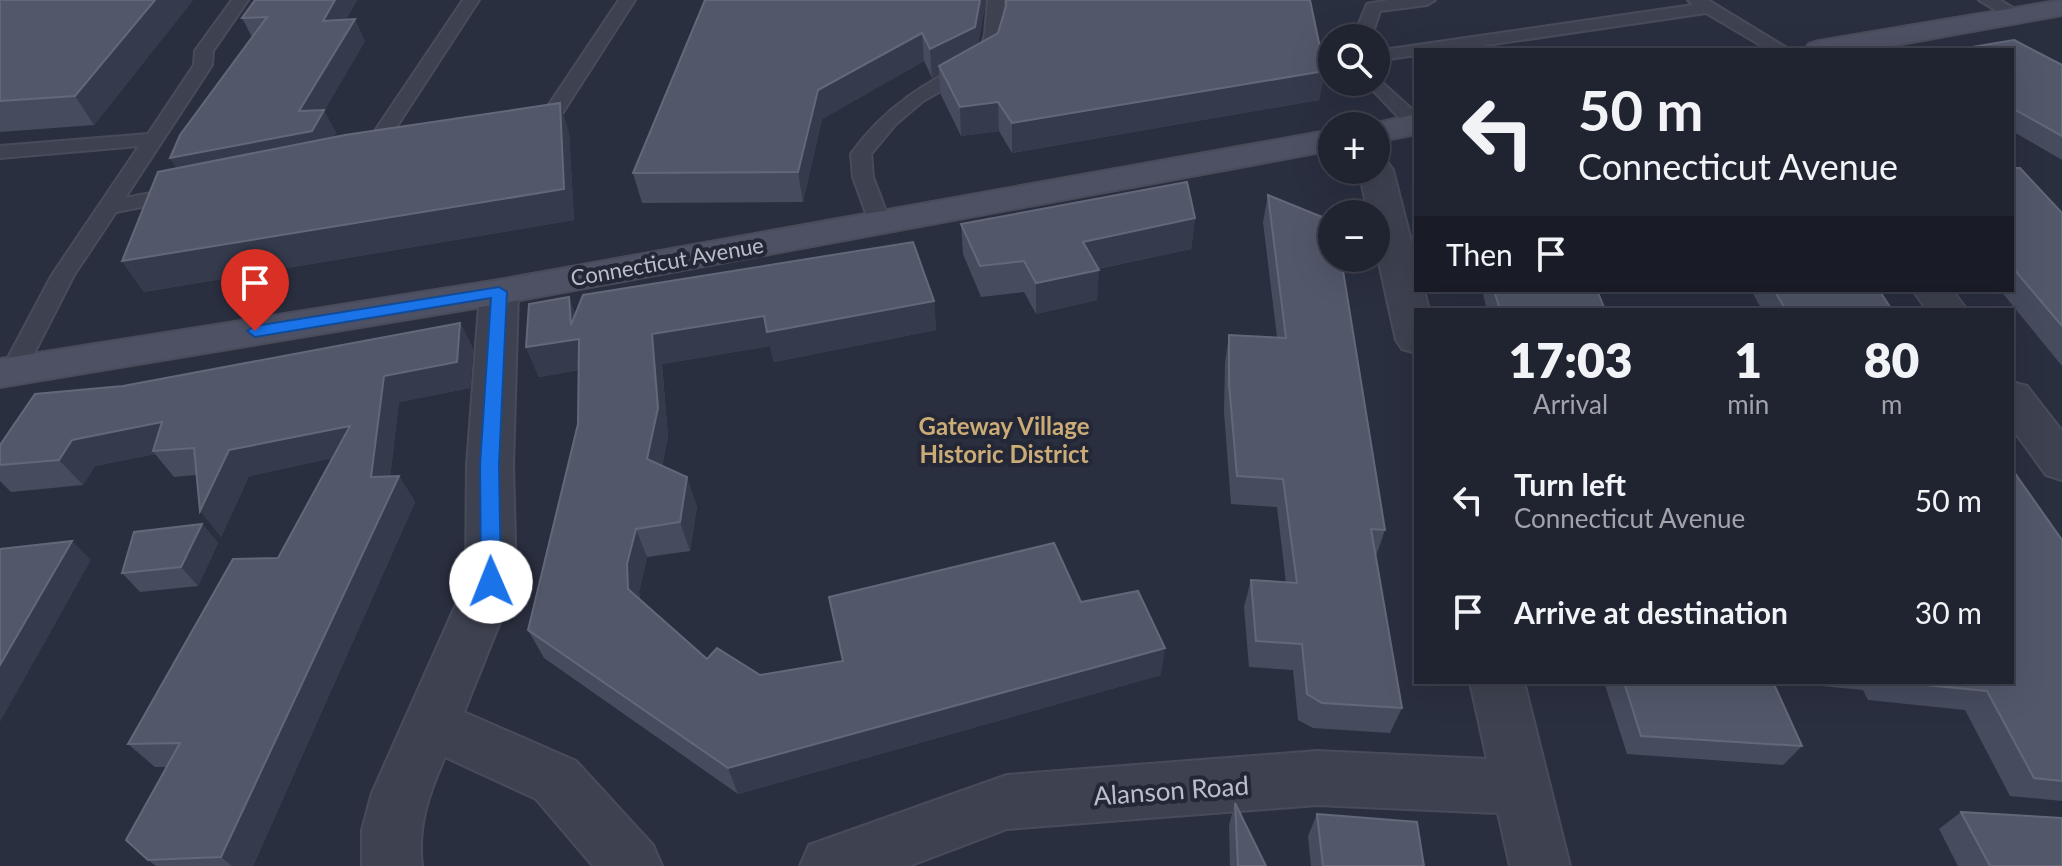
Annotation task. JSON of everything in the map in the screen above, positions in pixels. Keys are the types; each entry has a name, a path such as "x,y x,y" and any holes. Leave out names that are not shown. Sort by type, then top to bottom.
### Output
{"main road":[{"path":"1830,48 2062,7"},
{"path":"1390,129 1414,124"},
{"name":"Connecticut Avenue","path":"4,378 499,292 1318,143"}],"street":[{"path":"1379,184 1414,332"},
{"path":"392,866 389,854 398,800 491,582 490,465 499,292"},
{"path":"2014,400 2062,463"},
{"path":"1497,684 1540,866"},
{"path":"432,724 556,780 632,866"},
{"name":"Alanson Road","path":"830,866 1007,802 1317,778 1522,787"}],"lane":[{"path":"4,378 63,275 203,65 204,51 240,0"},
{"path":"399,149 361,157 471,0"},
{"path":"521,123 551,116 627,0"},
{"path":"879,222 863,177 861,154 881,127 932,84 987,60 994,34 996,0"},
{"path":"1368,24 1377,4 1427,0"},
{"path":"1987,0 2016,15"},
{"path":"1426,48 1702,4 1778,48"},
{"path":"1390,54 1414,50"},
{"path":"1389,96 1414,122"},
{"path":"0,152 153,139"},
{"path":"108,207 197,190"}],"building":[{"path":"0,0 155,0 75,96 0,101"},
{"path":"255,0 335,0 323,21 355,19 299,111 324,110 312,131 170,158 180,135 267,17 242,18"},
{"path":"705,0 980,0 975,27 930,49 922,33 818,90 798,172 633,173"},
{"path":"1006,0 1310,0 1318,38 1318,72 1012,123 998,102 960,107 939,66 998,33"},
{"path":"2014,40 2062,65 2062,136 2014,109 2014,48 1966,48"},
{"path":"560,103 564,189 122,261 158,172 345,135"},
{"path":"2014,168 2020,168 2062,213 2062,326 2014,269"},
{"path":"1187,182 1195,218 1083,242 1099,270 1036,283 1024,261 980,266 961,224"},
{"path":"1268,195 1318,215 1318,272 1343,272 1385,530 1371,529 1402,708 1322,703 1307,694 1302,644 1256,641 1251,580 1297,583 1283,479 1237,476 1229,384 1229,335 1286,338"},
{"path":"913,242 934,301 767,332 764,316 652,334 658,408 647,459 687,477 680,522 636,529 627,564 628,589 707,659 717,648 760,675 843,661 829,597 1054,543 1081,602 1138,591 1165,648 728,768 528,630 578,424 579,339 526,347 529,304 569,297 571,325 583,295"},
{"path":"1495,292 1598,292 1604,308 1499,308"},
{"path":"1775,292 1880,292 1891,308 1785,308"},
{"path":"460,323 457,362 384,376 371,477 399,476 221,857 148,860 126,840 180,743 128,744 233,559 278,558 350,426 229,450 200,511 194,448 153,451 162,422 72,440 59,460 0,465 0,445 35,394 123,386"},
{"path":"2014,472 2062,540 2062,781 2034,778 1987,691 1915,684 2014,684"},
{"path":"202,524 181,567 122,573 134,532"},
{"path":"72,541 0,665 0,549"},
{"path":"1625,684 1774,684 1802,746 1641,736"},
{"path":"1235,803 1266,866 1238,866"},
{"path":"1961,812 2062,818 2062,866 1990,866"},
{"path":"1317,814 1417,822 1424,866 1323,866"}],"district":[{"name":"Gateway Village Historic District","path":"1004,439"}],"route":[{"path":"255,331 499,292 490,465 491,582"}]}
